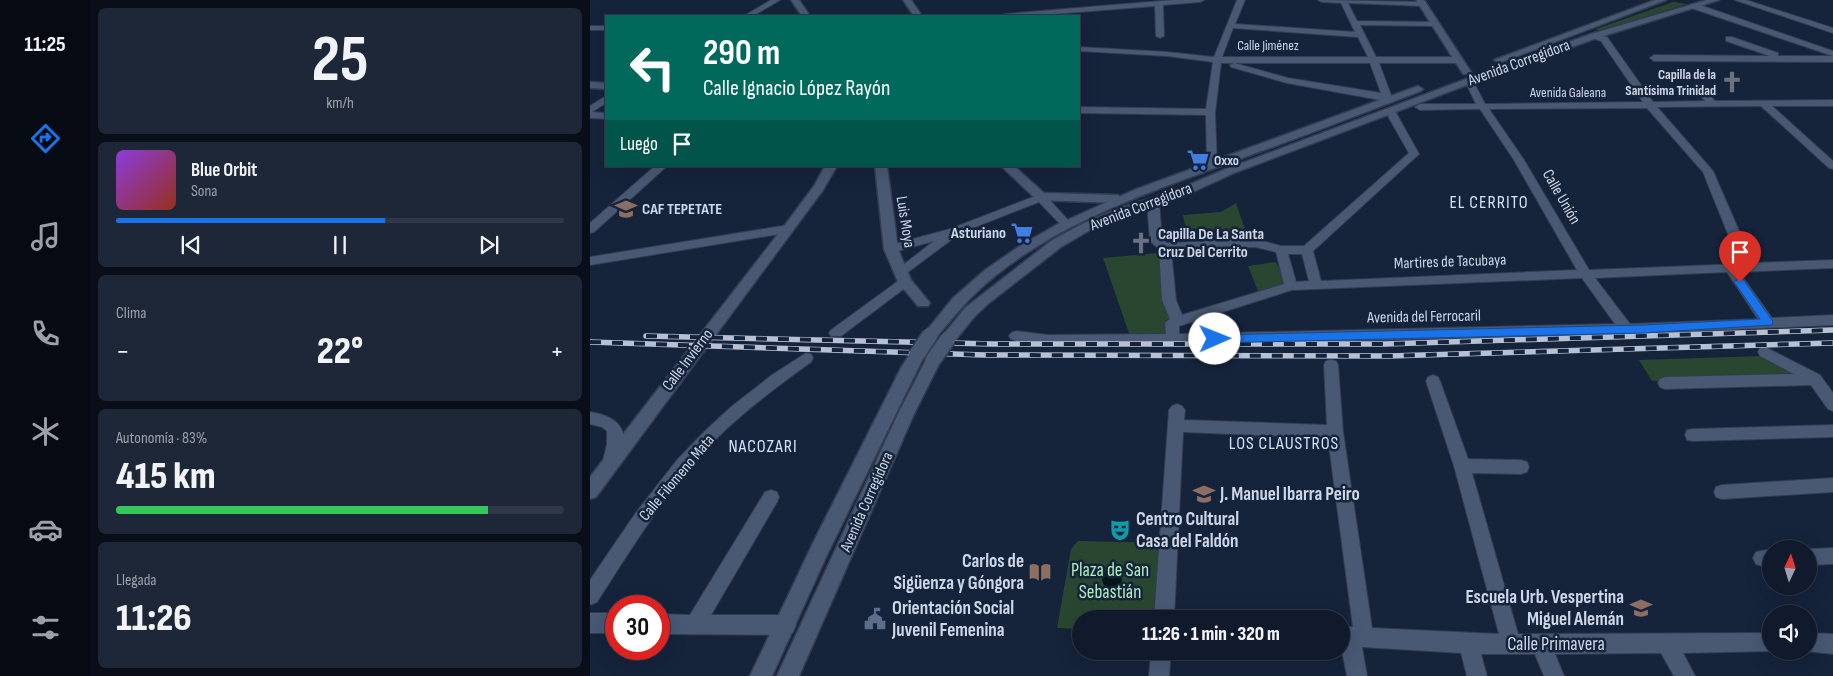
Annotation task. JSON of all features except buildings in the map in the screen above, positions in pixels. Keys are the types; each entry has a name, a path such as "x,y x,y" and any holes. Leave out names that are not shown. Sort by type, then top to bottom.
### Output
{"main road":[{"path":"795,0 805,15"},
{"path":"907,0 917,15"},
{"name":"Avenida Corregidora","path":"1467,77 1662,0"},
{"path":"1684,0 1694,6"},
{"name":"Avenida Corregidora","path":"761,676 820,549 909,368 930,335 963,295 1000,265 1065,223 1167,181 1390,102 1594,36 1715,0"},
{"name":"Calle Unión","path":"1421,2 1467,77"},
{"path":"590,85 605,86"},
{"name":"Avenida Corregidora","path":"788,676 928,370 954,332 984,300 1056,244 1086,227 1121,212 1178,194 1390,102"},
{"name":"Calle Invierno","path":"590,491 788,229 819,187 830,167"},
{"name":"Luis Moya","path":"881,167 891,249 903,277 923,303"},
{"path":"1008,167 1041,197 1118,200"},
{"path":"1167,181 1165,186 1168,191 1178,194"}],"street":[{"path":"750,15 776,0"},
{"path":"1018,15 1200,0"},
{"path":"1212,165 1209,138 1210,112 1218,60 1241,0"},
{"path":"1322,0 1421,2"},
{"path":"1153,202 1156,241 1165,247 1255,243 1281,250 1306,250 1414,154 1373,59 1344,0"},
{"path":"1739,0 1833,31"},
{"path":"1159,4 1160,36"},
{"path":"1694,6 1833,54"},
{"path":"1355,23 1434,24"},
{"path":"1231,26 1361,35"},
{"path":"590,28 605,28"},
{"path":"1594,36 1604,39 1650,105 1708,171 1748,267"},
{"path":"1729,38 1785,58"},
{"name":"Calle Jiménez","path":"1080,49 1167,54 1218,60 1458,60"},
{"path":"1654,58 1833,59"},
{"path":"1218,60 1287,80 1390,102"},
{"name":"Calle Unión","path":"1467,77 1482,106 1519,160 1585,273 1626,329"},
{"path":"1697,87 1712,104"},
{"path":"590,110 605,100"},
{"path":"1763,103 1833,166"},
{"name":"Avenida Galeana","path":"1420,107 1833,103"},
{"path":"1080,110 1210,112"},
{"path":"590,116 605,116"},
{"path":"590,229 663,168"},
{"path":"891,249 954,232 1041,197 1065,223"},
{"path":"590,261 788,229"},
{"path":"836,333 954,232"},
{"path":"1165,247 1169,300 1177,320 1172,323 1172,340"},
{"path":"1281,250 1291,286"},
{"path":"1306,250 1316,284"},
{"name":"Martires de Tacubaya","path":"1177,320 1291,286 1833,264"},
{"path":"1730,268 1768,322"},
{"name":"Avenida del Ferrocaril","path":"1016,336 1048,340 1172,340 1626,329 1833,320"},
{"path":"1765,352 1814,379 1831,399"},
{"name":"Calle Filomeno Mata","path":"590,596 654,501 698,448 752,397 806,358"},
{"path":"1331,364 1335,432 1357,676"},
{"path":"1665,383 1814,379"},
{"path":"1433,381 1462,466 1511,644"},
{"path":"590,418 605,420 615,429 617,442 611,462"},
{"path":"1165,610 1177,418 1335,432"},
{"path":"1693,435 1833,431"},
{"path":"1462,466 1521,467"},
{"path":"1722,492 1833,485"},
{"path":"695,624 771,496"},
{"path":"1818,557 1833,556"},
{"path":"590,623 605,623"},
{"path":"670,624 786,625"},
{"name":"Calle Primavera","path":"1352,636 1469,644 1762,643"},
{"path":"1666,643 1685,676"},
{"path":"1817,643 1833,644"},
{"path":"1469,644 1477,676"},
{"path":"1542,645 1554,676"},
{"path":"1159,676 1160,660"}],"green space":[{"path":"1673,2 1687,4 1599,31 1596,29"},
{"path":"1236,203 1248,238 1187,238 1183,215 1221,212"},
{"path":"1158,253 1170,319 1166,320 1168,337 1130,336 1103,258"},
{"path":"1276,262 1288,286 1258,291 1248,266"},
{"path":"1763,356 1804,376 1652,381 1639,360"},
{"name":"Plaza de San Sebastián","path":"1078,541 1165,543 1160,610 1072,610 1072,629 1057,628 1071,549"}],"shaded area":[{"path":"1112,569 1119,572 1122,579 1119,586 1112,589 1105,586 1102,579 1105,572"}],"railway":[{"path":"646,336 993,344 1385,344 1833,330"},
{"path":"590,342 984,355 1389,356 1833,343"}],"place":[{"name":"Capilla de la Santísima Trinidad","path":"1732,82"},
{"name":"Oxxo","path":"1198,160"},
{"name":"CAF TEPETATE","path":"626,209"},
{"name":"Asturiano","path":"1022,233"},
{"name":"Capilla De La Santa Cruz Del Cerrito","path":"1141,243"},
{"name":"J. Manuel Ibarra Peiro","path":"1204,494"},
{"name":"Centro Cultural Casa del Faldón","path":"1120,530"},
{"name":"Carlos de Sigüenza y Góngora","path":"1040,572"},
{"name":"Escuela Urb. Vespertina Miguel Alemán","path":"1641,608"},
{"name":"Orientación Social Juvenil Femenina","path":"875,619"}],"district":[{"name":"EL CERRITO","path":"1489,202"},
{"name":"LOS CLAUSTROS","path":"1284,443"},
{"name":"NACOZARI","path":"763,446"}],"route":[{"path":"1215,339 1643,329 1768,322 1740,282"}]}
